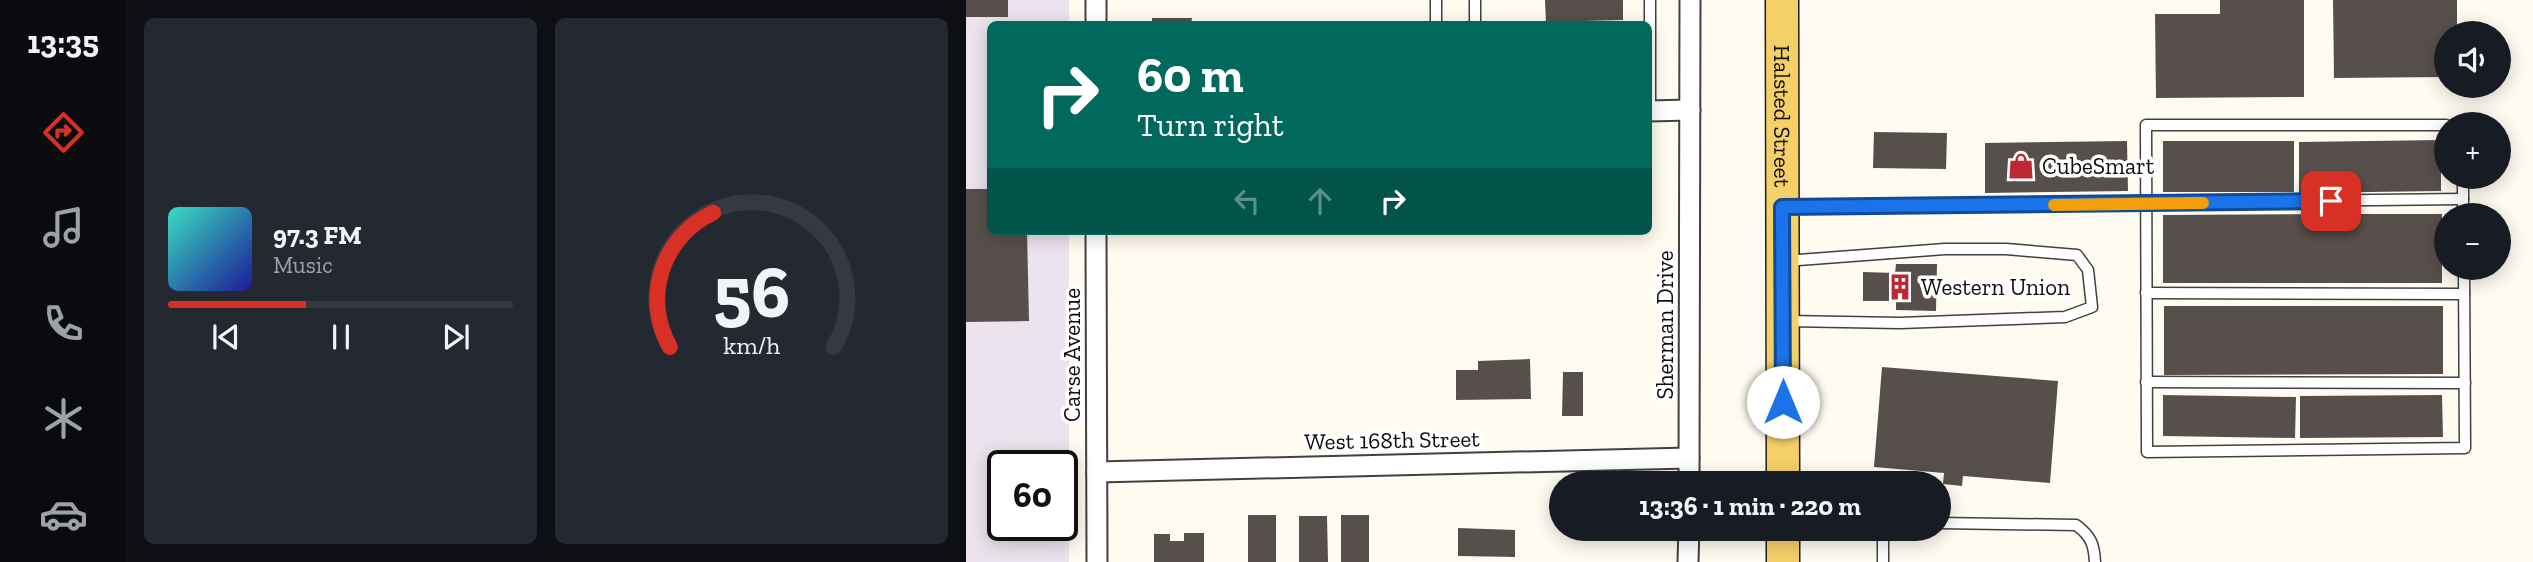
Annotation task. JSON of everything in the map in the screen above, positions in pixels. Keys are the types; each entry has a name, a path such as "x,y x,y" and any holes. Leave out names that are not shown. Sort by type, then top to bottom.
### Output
{"main road":[{"name":"Halsted Street","path":"1782,0 1783,471"},
{"path":"1783,541 1783,562"}],"street":[{"path":"1096,0 1096,21"},
{"name":"Sherman Drive","path":"1689,471 1690,0"},
{"path":"1652,111 1690,110"},
{"name":"Carse Avenue","path":"1096,235 1097,562"},
{"name":"West 168th Street","path":"1097,472 1689,458"},
{"path":"1689,541 1689,562"}],"lane":[{"path":"1436,0 1436,21"},
{"path":"1475,0 1475,21"},
{"path":"1650,0 1650,21"},
{"path":"2434,125 2146,125 2147,452 2465,448 2464,280"},
{"path":"2463,189 2463,203"},
{"path":"1782,207 2463,199"},
{"path":"1782,261 1945,248 2006,249 2077,255 2088,270 2092,307 2065,317 1900,323 1782,321"},
{"path":"2146,293 2464,294"},
{"path":"2146,382 2465,383"},
{"path":"1951,523 2076,525 2089,535 2094,546 2095,562"},
{"path":"1883,541 1883,562"}],"shaded area":[{"path":"966,0 1069,0 1069,21 987,21 987,235 1069,235 1069,450 987,450 987,541 1069,541 1069,562 966,562"}],"building":[{"path":"966,0 1008,0 1008,17 966,17"},
{"path":"1545,0 1623,0 1623,20 1546,21"},
{"path":"2220,0 2304,0 2304,97 2156,98 2155,14 2220,14"},
{"path":"2333,0 2457,0 2457,21 2434,21 2434,77 2334,78"},
{"path":"1152,18 1192,18 1192,21 1152,21"},
{"path":"1874,132 1947,133 1946,169 1873,168"},
{"path":"2434,140 2434,189 2441,191 2299,193 2299,142"},
{"path":"2127,141 2128,191 1985,193 1985,143"},
{"path":"2163,141 2294,141 2294,192 2163,192"},
{"path":"966,189 987,189 987,235 1027,235 1029,321 966,322"},
{"path":"2434,214 2434,280 2442,280 2442,283 2163,283 2163,215"},
{"name":"Western Union","path":"1896,264 1937,264 1936,311 1896,310 1896,301 1863,301 1863,272 1895,273"},
{"path":"2164,306 2443,306 2443,374 2164,375"},
{"path":"1530,359 1531,399 1456,400 1456,370 1478,370 1478,361"},
{"path":"1882,367 2058,381 2050,483 1963,476 1962,486 1951,485 1951,471 1874,467"},
{"path":"1563,372 1583,372 1583,416 1562,416"},
{"path":"2163,395 2296,397 2295,438 2163,436"},
{"path":"2442,395 2443,437 2300,438 2300,396"},
{"path":"1248,515 1276,515 1276,562 1248,562"},
{"path":"1341,515 1369,515 1369,562 1341,562"},
{"path":"1299,516 1327,516 1328,562 1299,562"},
{"path":"1458,528 1515,530 1515,557 1458,556"},
{"path":"1184,533 1204,533 1204,562 1154,562 1154,534 1170,534 1170,541 1184,541"}],"slow traffic":[{"path":"2054,205 2203,203"}],"place":[{"name":"CubeSmart","path":"2021,166"},
{"name":"Western Union","path":"1900,287"}],"route":[{"path":"1783,402 1782,207 2331,201"}]}
